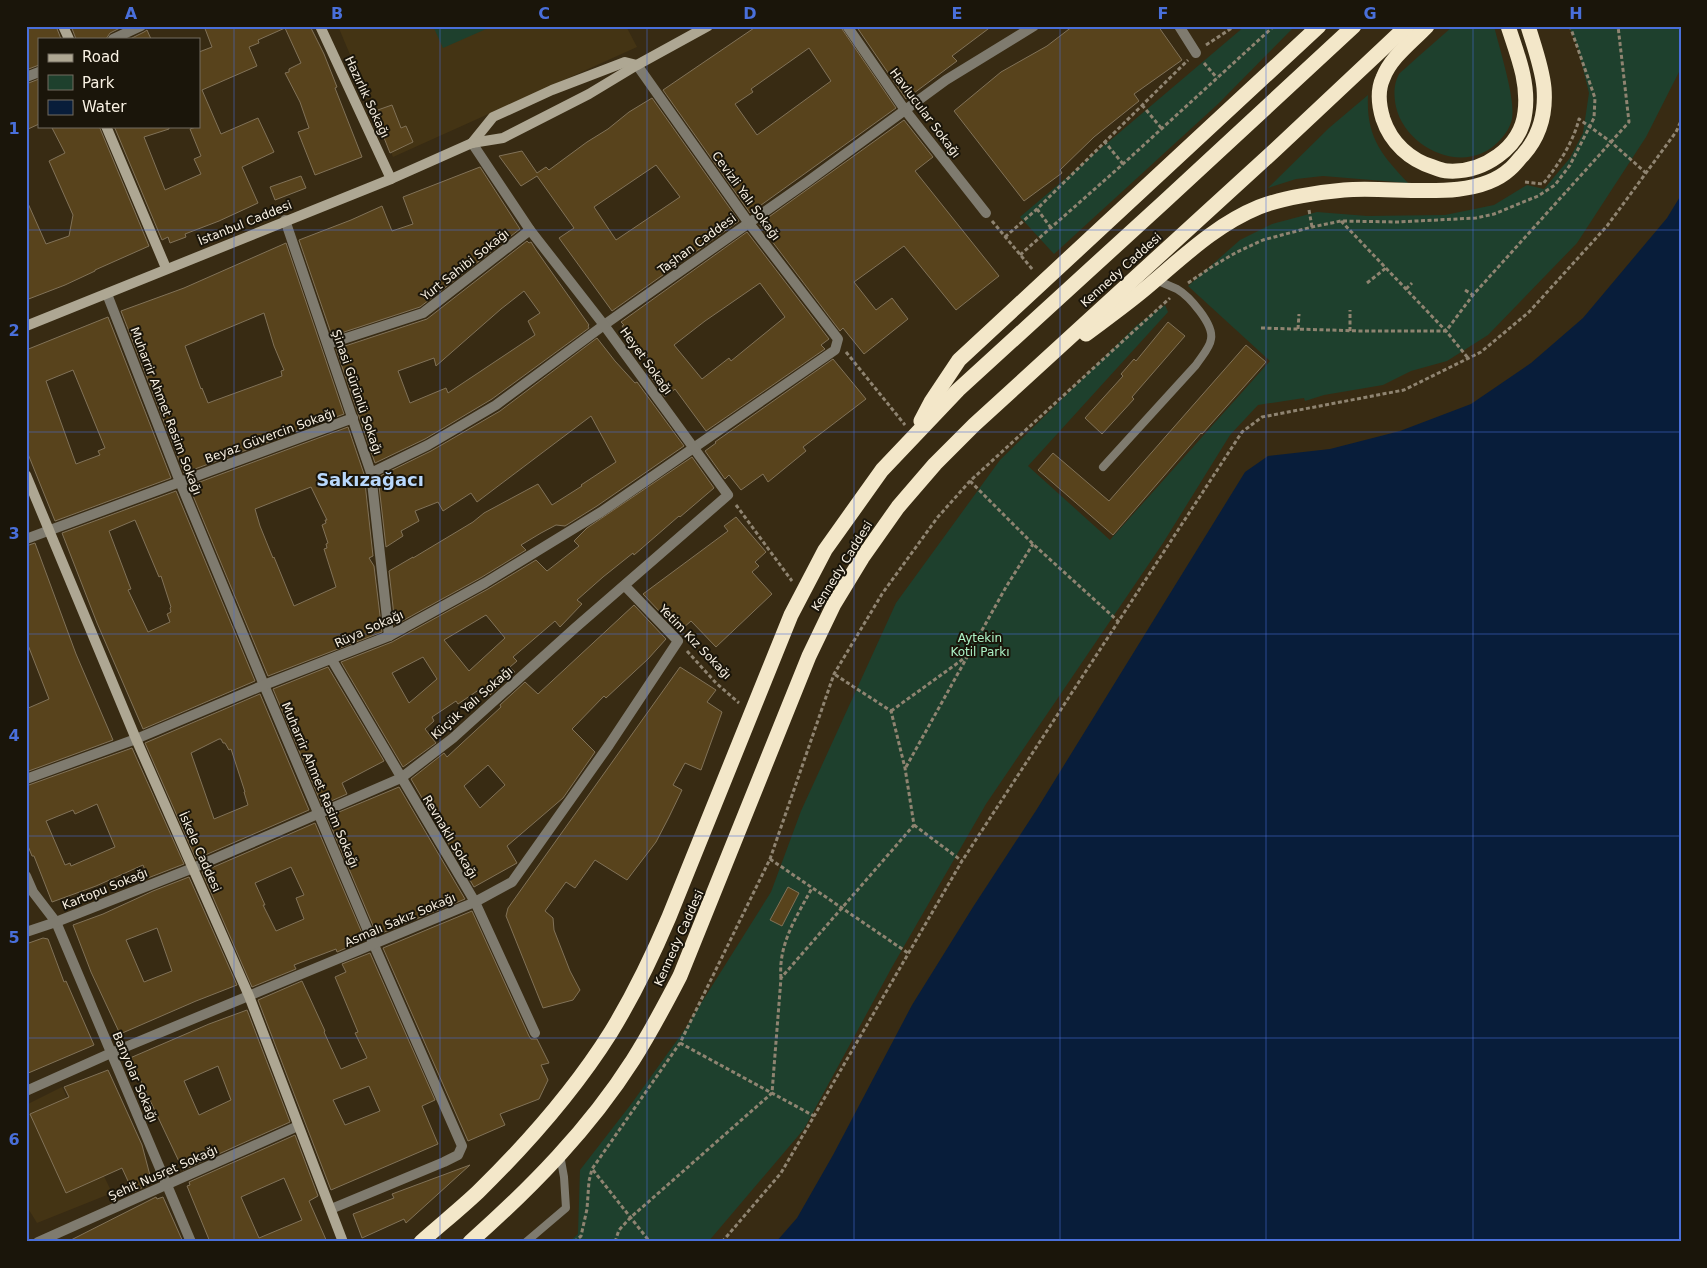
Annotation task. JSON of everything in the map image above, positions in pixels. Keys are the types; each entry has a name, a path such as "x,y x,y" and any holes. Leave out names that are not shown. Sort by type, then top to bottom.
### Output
{"highway":[{"path":"913,436 932,402 960,360 1320,26"},
{"name":"Kennedy Caddesi","path":"421,1242 477,1192 521,1148 584,1072 611,1032 652,956 783,632 826,550 882,470 958,390 1354,26"},
{"name":"Kennedy Caddesi","path":"470,1242 518,1199 560,1155 605,1100 633,1060 659,1016 680,976 822,628 862,558 898,506 935,464 974,425 1269,156 1407,26"},
{"path":"1427,26 1390,64 1382,80 1379,106 1386,127 1398,147 1421,163 1447,172 1473,169 1497,157 1516,138 1522,127 1525,104 1524,77 1508,26"},
{"path":"1043,362 1078,341 1224,224 1260,207 1346,189 1442,191 1468,187 1491,180 1509,170 1530,147 1540,127 1544,109 1544,88 1528,26"}],"street":[{"path":"63,26 69,38"},
{"path":"115,38 141,26"},
{"name":"Hazırlık Sokağı","path":"320,26 391,179"},
{"name":"İstanbul Caddesi","path":"26,326 285,220 391,179 472,142 503,138 589,94 708,26"},
{"name":"Havlucular Sokağı","path":"847,26 905,110 986,213"},
{"name":"Taşhan Caddesi","path":"371,473 428,446 496,405 604,325 807,182 946,80 1034,26"},
{"path":"1179,26 1196,52"},
{"name":"İstanbul Caddesi","path":"472,142 493,117 552,90 625,62 637,65"},
{"name":"Cevizli Yalı Sokağı","path":"637,65 748,222 838,339"},
{"path":"26,77 38,72"},
{"path":"107,128 166,268"},
{"name":"Heyet Sokağı","path":"472,142 530,230 604,325 728,495"},
{"name":"Şinasi Gürünlü Sokağı","path":"285,220 371,473 389,636"},
{"name":"Yurt Sahibi Sokağı","path":"328,344 423,313 530,230"},
{"name":"Muharrir Ahmet Rasim Sokağı","path":"107,294 180,482 264,685 374,946 462,1146 458,1156 330,1209"},
{"name":"Rüya Sokağı","path":"26,779 136,739 264,685 332,660 389,636 485,583 601,512 835,350 838,339"},
{"name":"Beyaz Güvercin Sokağı","path":"26,539 353,418"},
{"name":"İskele Caddesi","path":"26,475 136,739 249,996 343,1242"},
{"name":"Küçük Yalı Sokağı","path":"193,868 401,778 453,738 575,628 728,495"},
{"name":"Yetim Kız Sokağı","path":"625,586 678,641"},
{"name":"Asmalı Sakız Sokağı","path":"26,1091 111,1052 374,946 475,902 512,882 609,745 678,641"},
{"name":"Revnaklı Sokağı","path":"332,660 475,902 535,1033"},
{"name":"Kartopu Sokağı","path":"26,932 193,868"},
{"name":"Banyolar Sokağı","path":"26,876 33,892 56,922 191,1242"},
{"name":"Şehit Nusret Sokağı","path":"38,1242 298,1126"}],"lane":[{"path":"1103,467 1196,365 1209,347 1212,338 1211,329 1197,308 1179,290 1156,280"},
{"path":"526,1242 566,1208 560,1155"}],"path":[{"path":"1005,237 1037,209 1196,52 1235,26"},
{"path":"1020,255 1162,129 1274,26"},
{"path":"574,1242 581,1236 592,1169 680,1043 770,859 834,674 882,594 937,518 970,481 1179,290 1237,252 1263,240 1341,221 1397,222 1476,218 1494,214 1538,196 1555,185 1570,165 1594,118 1595,98 1570,26"},
{"path":"1446,331 1473,295 1629,122 1618,26"},
{"path":"1196,52 1217,78"},
{"path":"1142,105 1162,129"},
{"path":"1525,182 1543,184 1558,165 1577,128 1579,119 1611,142 1646,173"},
{"path":"722,1242 781,1173 962,861 1242,432 1262,417 1404,390 1481,352 1529,312 1607,226 1676,132 1681,121"},
{"path":"1104,141 1123,164"},
{"path":"1037,209 1051,228"},
{"path":"986,213 1043,282"},
{"path":"1341,221 1446,331 1468,358"},
{"path":"1367,283 1386,268"},
{"path":"1406,290 1412,283"},
{"path":"1465,290 1473,295"},
{"path":"1350,310 1350,331"},
{"path":"1298,329 1299,314"},
{"path":"1261,328 1350,331 1446,331"},
{"path":"857,367 913,436"},
{"path":"970,481 1034,544 1119,622"},
{"path":"728,495 802,594"},
{"path":"905,768 1006,587 1034,544"},
{"name":"Yetim Kız Sokağı","path":"678,641 716,683 750,712"},
{"path":"891,711 968,656"},
{"path":"834,674 891,711 905,768 914,825 962,861"},
{"path":"781,978 914,825"},
{"path":"770,859 908,953"},
{"path":"615,1242 619,1230 630,1218 772,1093 781,978 780,964 783,948 790,928 812,888"},
{"path":"680,1043 814,1116"},
{"path":"592,1169 650,1242"}],"shaded area":[{"path":"338,26 626,26 637,47 393,157"},
{"path":"62,1087 112,1193 37,1223 26,1205 26,1105"}],"green space":[{"path":"433,26 493,26 443,48"},
{"path":"1245,26 1295,26 1219,103 1054,254 1020,217"},
{"path":"1453,26 1494,26 1512,99 1512,119 1505,134 1485,152 1470,157 1454,157 1438,153 1424,145 1412,135 1402,122 1396,107 1395,86 1399,74"},
{"name":"Aytekin Kotil Parkı","path":"1569,26 1681,26 1681,68 1646,137 1577,243 1488,335 1447,361 1411,371 1383,385 1324,395 1305,401 1304,398 1258,405 1230,435 1163,543 986,804 892,967 804,1129 708,1242 569,1242 578,1234 580,1170 632,1103 683,1032 771,892 801,811 896,603 1000,460 1137,325 1165,305 1168,312 1028,466 1110,540 1270,361 1188,286 1240,240 1272,224 1317,212 1367,216 1445,215 1494,205 1527,185 1544,189 1570,158 1583,133 1589,93 1578,48"},
{"path":"1368,95 1370,122 1377,144 1390,163 1408,183 1323,176 1296,179 1268,188 1329,128"}],"water":[{"path":"1681,195 1681,1242 776,1242 797,1218 833,1155 912,1005 1037,809 1245,472 1268,456 1330,449 1400,431 1471,404 1531,363 1583,318 1667,218"}],"building":[{"path":"26,26 56,26 61,38 38,38 38,65 26,70"},
{"path":"71,26 124,26 110,33 107,38 76,38"},
{"path":"204,26 310,26 324,54 362,157 315,175 298,132 309,128 300,102 285,73 301,63 285,28 258,40 259,43 249,47 257,66 202,90 221,134 258,118 274,152 242,167 258,203 185,234 186,237 170,243 168,237 162,240 115,128 169,128 144,137 165,190 201,174 194,159 201,156 190,129 200,128 200,52 212,47"},
{"path":"757,26 840,26 896,108 750,213 663,90","holes":["809,48 831,81 757,135 735,104 753,92 751,89"]},
{"path":"856,26 992,26 952,56 957,61 906,99"},
{"path":"1073,26 1158,26 1182,60 1134,94 1139,101 1094,137 1060,170 1062,173 1024,201 954,111 1001,72 1047,46"},
{"path":"147,30 151,38 132,38"},
{"path":"38,79 38,124 26,130 26,84"},
{"path":"652,98 739,221 612,311 559,238 574,228 537,176 521,186 499,156 522,151 537,173 546,167 549,170 629,112","holes":["656,165 680,197 616,240 594,207"]},
{"path":"392,105 401,128 406,126 413,142 390,153 372,112"},
{"path":"904,120 933,157 915,171 999,276 956,310 904,246 854,282 876,310 892,298 908,319 864,354 843,328 840,331 759,224"},
{"path":"52,128 100,128 149,246 65,285 26,300 26,199 46,244 69,236 73,215 49,161 65,153"},
{"path":"480,167 520,229 420,307 332,336 299,240 382,206 392,231 413,224 403,197"},
{"path":"301,176 306,188 275,200 270,187"},
{"path":"747,232 829,339 821,345 825,349 706,431 675,389 665,397 648,373 655,368 622,326 624,325 621,322","holes":["760,283 785,317 731,361 729,358 702,379 674,345"]},
{"path":"527,241 531,242 589,325 589,328 492,399 425,439 375,463 336,349 427,319","holes":["524,291 540,313 528,321 535,335 448,393 446,388 410,403 398,371 434,358 436,366"]},
{"path":"286,243 344,414 184,473 121,311 184,288","holes":["264,313 284,370 281,371 282,376 208,403 185,346"]},
{"path":"108,317 171,478 55,521 26,449 26,350","holes":["73,370 105,448 98,451 100,455 76,464 46,381"]},
{"path":"1168,322 1185,336 1132,397 1134,399 1102,434 1085,418 1123,376 1121,374 1134,359 1136,361"},
{"path":"597,338 635,383 637,382 684,446 565,526 556,525 541,533 521,545 526,550 482,577 395,625 389,571 473,522 484,513 538,484 552,505 616,462 591,416 477,502 471,493 443,511 438,502 415,511 419,521 401,531 403,536 386,547 378,477 431,451 500,411"},
{"path":"1246,345 1266,362 1201,433 1113,535 1038,470 1053,453 1109,501"},
{"path":"833,359 866,399 803,447 806,451 768,482 763,474 741,490 729,475 725,479 705,451"},
{"path":"348,427 364,474 373,556 369,558 374,566 382,632 268,676 189,486","holes":["311,487 327,520 322,525 328,543 326,544 327,548 324,549 336,587 294,606 260,526 255,509"]},
{"path":"692,457 714,488 577,600 582,604 560,627 555,621 513,657 517,661 510,667 515,672 490,695 483,687 458,704 456,701 432,717 434,721 425,729 436,743 403,767 341,662 392,642 536,560 547,571 579,546 574,541 587,528","holes":["486,615 505,638 469,671 444,640","423,657 437,679 409,703 392,673"]},
{"path":"176,491 255,681 143,729 97,623 62,533","holes":["135,520 159,577 161,576 171,607 171,612 167,614 170,622 148,632 128,590 131,589 109,531"]},
{"path":"736,517 766,552 755,562 759,566 752,572 772,594 716,647 691,621 683,628 677,630 643,594 728,531 724,526"},
{"path":"35,543 76,654 113,740 26,772 26,709 49,699 26,640 26,546"},
{"path":"634,605 666,639 648,659 606,698 604,696 572,729 595,752 563,798 507,846 517,863 474,887 411,779 444,753 447,757 525,682 538,694","holes":["488,765 505,785 480,808 464,786"]},
{"path":"328,667 384,761 342,783 347,794 322,805 273,689"},
{"path":"680,667 716,690 707,702 722,712 701,770 685,763 673,785 682,790 669,817 656,842 627,880 595,860 575,888 566,882 545,911 553,918 554,930 570,971 580,990 573,1000 543,1008 506,916 508,908"},
{"path":"260,694 309,810 196,859 145,743","holes":["221,739 229,750 231,749 248,805 214,819 191,753"]},
{"path":"132,748 184,864 148,878 143,865 96,886 52,902 26,841 26,786","holes":["97,804 115,847 71,866 70,863 65,865 46,821 73,810 75,814"]},
{"path":"399,787 465,899 377,935 327,817"},
{"path":"315,823 365,940 337,952 336,949 294,965 296,969 252,987 202,872","holes":["291,867 304,895 296,898 304,919 276,931 255,883"]},
{"path":"189,877 237,985 120,1034 91,972 73,925 103,914","holes":["157,928 172,971 144,982 126,940"]},
{"path":"788,887 799,893 782,926 770,920"},
{"path":"472,911 529,1036 531,1039 537,1039 549,1063 541,1065 548,1080 539,1099 500,1114 505,1125 468,1141 383,948"},
{"path":"43,938 48,939 64,982 66,981 94,1045 26,1074 26,944"},
{"path":"370,953 435,1100 422,1106 438,1144 331,1190 258,1000 302,981 341,1069 367,1058 355,1033 358,1032 335,977 346,972 342,964","holes":["369,1086 380,1111 345,1125 333,1100"]},
{"path":"247,1010 290,1122 183,1170 130,1058","holes":["218,1066 231,1100 199,1115 184,1081"]},
{"path":"108,1070 142,1145 152,1183 133,1192 122,1168 66,1193 30,1114 69,1097 64,1087"},
{"path":"295,1135 318,1196 309,1201 327,1242 210,1242 187,1186 190,1185 189,1182","holes":["284,1178 302,1220 259,1238 241,1197"]},
{"path":"470,1165 406,1223 404,1219 362,1238 353,1214 394,1198 392,1194"},
{"path":"156,1197 157,1199 163,1197 183,1242 67,1242"}],"district":[{"name":"Sakızağacı","path":"370,480"}]}
